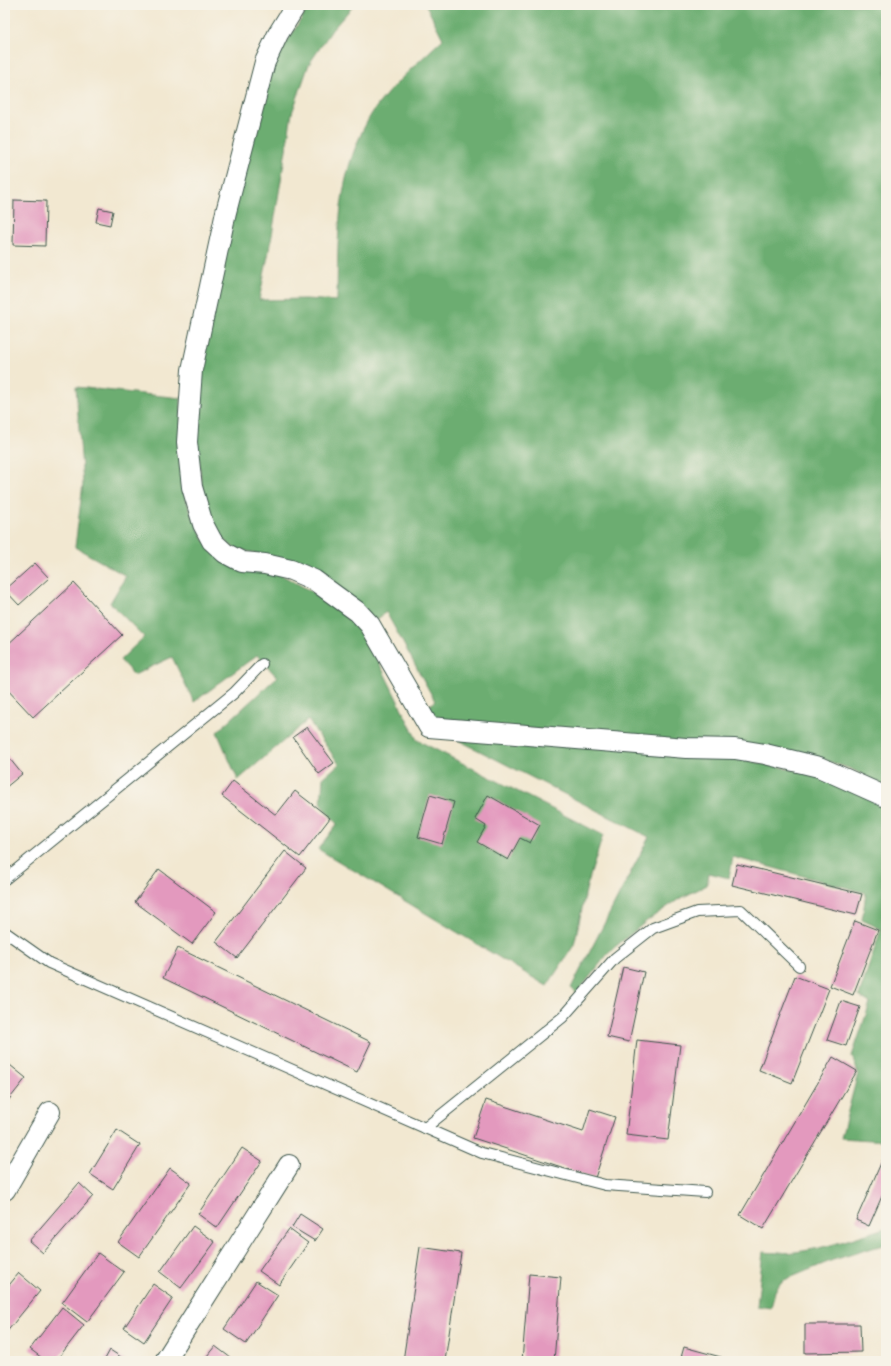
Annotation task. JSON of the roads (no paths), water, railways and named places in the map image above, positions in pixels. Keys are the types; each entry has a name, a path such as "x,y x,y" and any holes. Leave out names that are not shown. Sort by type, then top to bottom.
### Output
{"street":[{"path":"296,5 278,34 265,62 226,212 192,370 187,442 188,462 192,487 203,524 212,541 225,554 242,562 265,564 291,570 314,580 348,603 370,625 429,727 671,747 735,749 765,754 819,767 886,797"},
{"path":"5,1190 50,1112"},
{"path":"165,1361 289,1165"}],"lane":[{"path":"5,879 234,693 262,664"},
{"path":"425,1128 563,1017 615,958 652,928 697,912 741,910 799,966"},
{"path":"5,932 49,964 482,1153 605,1185 705,1192"}]}
